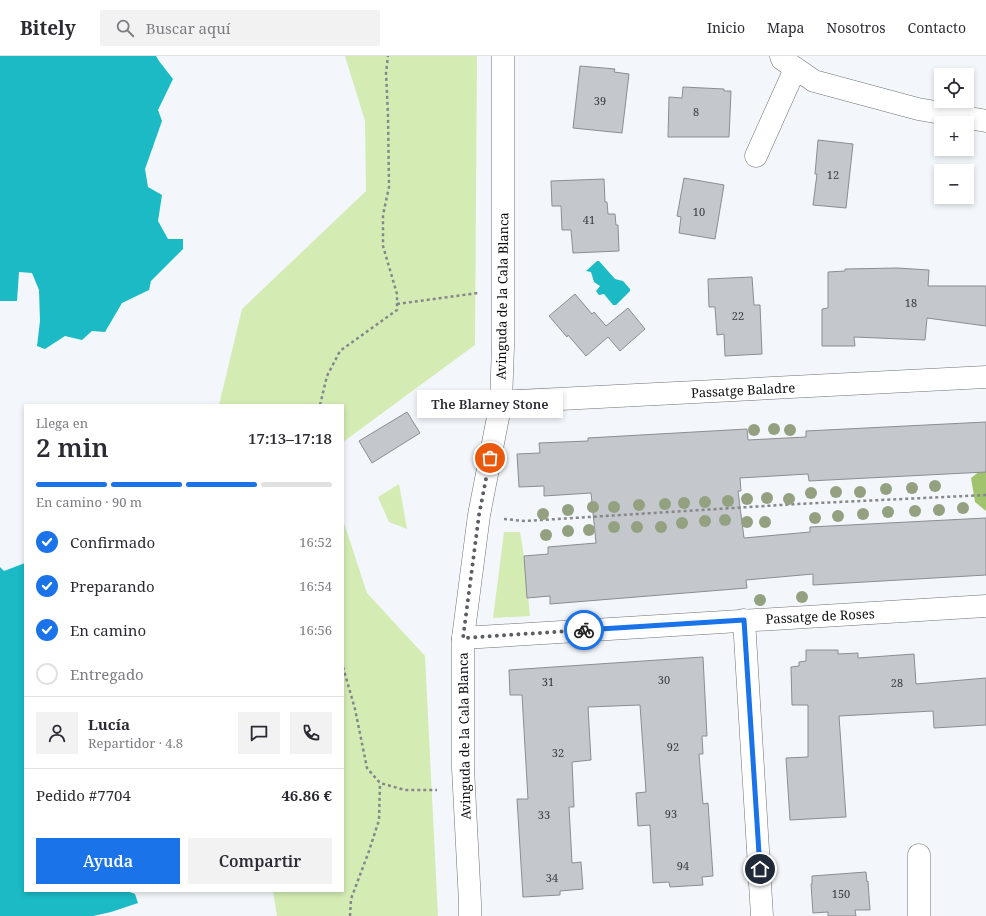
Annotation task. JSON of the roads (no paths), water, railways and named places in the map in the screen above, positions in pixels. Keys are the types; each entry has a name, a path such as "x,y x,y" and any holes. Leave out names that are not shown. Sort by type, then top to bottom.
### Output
{"street":[{"name":"Avinguda de la Cala Blanca","path":"470,916 463,768 463,638 479,515 501,402 503,346 503,56"},
{"path":"756,156 788,62 814,81 918,109 986,121"},
{"name":"Passatge Baladre","path":"501,402 986,377"},
{"name":"Passatge de Roses","path":"463,638 986,606"},
{"path":"744,620 762,916"},
{"path":"918,916 919,855"}],"water":[{"path":"0,56 156,56 173,79 158,110 162,121 145,169 148,187 162,195 158,221 168,239 183,239 183,249 151,281 149,290 122,303 105,332 92,331 82,340 65,336 45,349 37,346 40,321 39,290 32,273 19,272 17,301 0,301"},
{"path":"597,261 599,261 615,279 623,281 630,289 630,291 616,305 613,305 604,294 599,295 596,291 600,286 594,282 591,272 586,271"},
{"path":"24,563 24,892 130,892 135,894 138,903 93,916 0,916 0,567 4,571"}],"place":[{"name":"The Blarney Stone","path":"490,458"}]}
